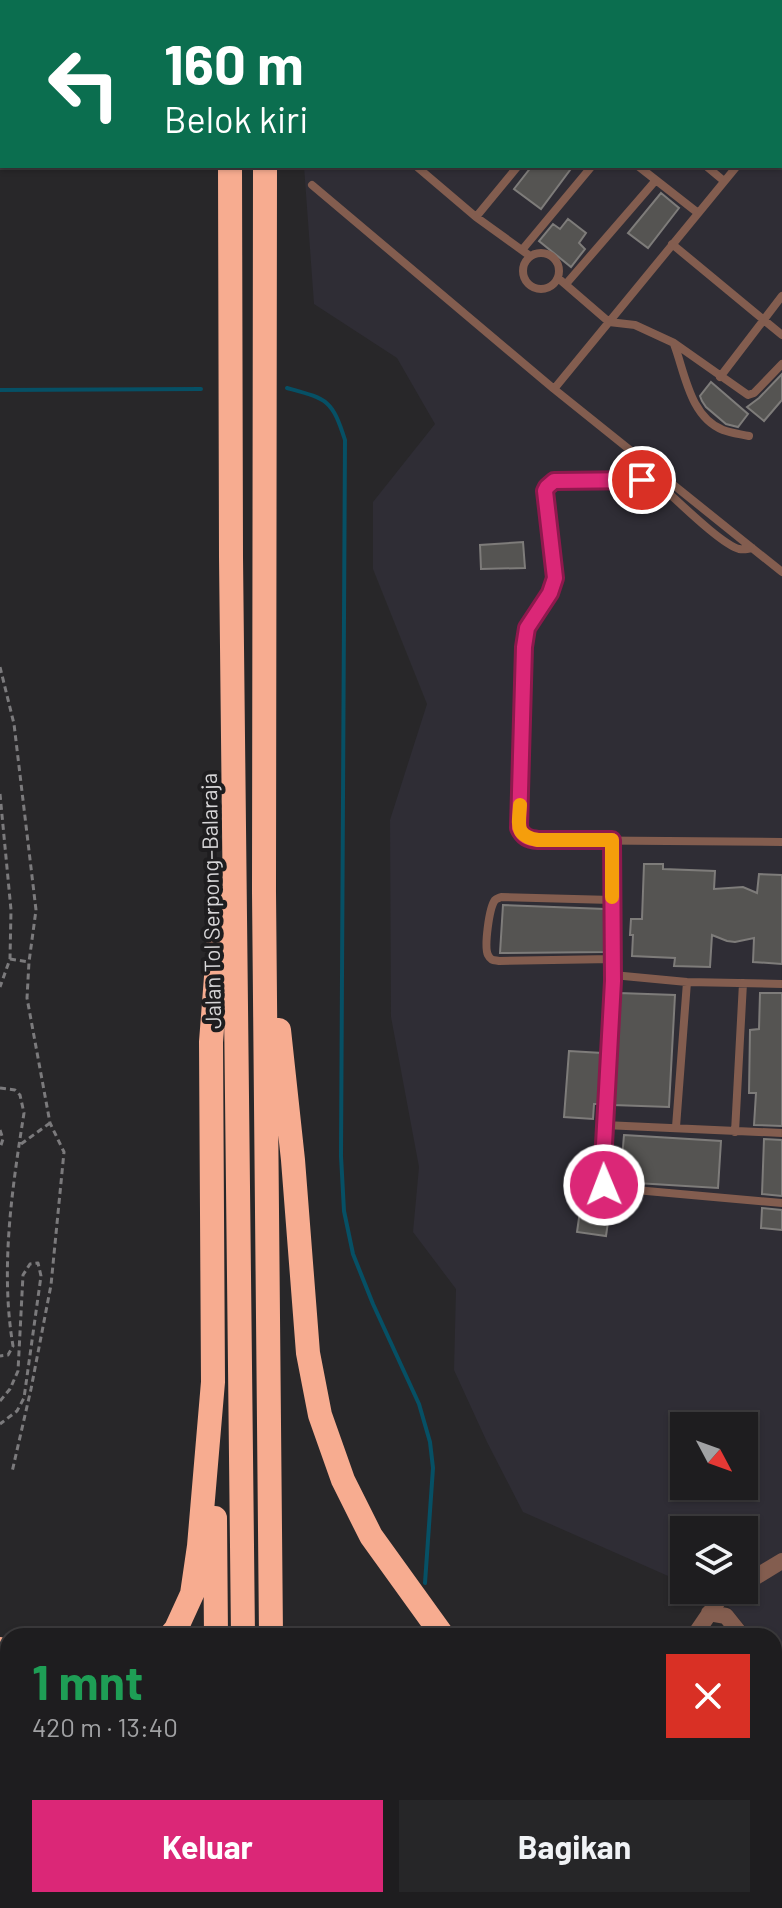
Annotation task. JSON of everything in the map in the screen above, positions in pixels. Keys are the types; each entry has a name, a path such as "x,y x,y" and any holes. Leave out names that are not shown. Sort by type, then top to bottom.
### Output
{"highway":[{"name":"Jalan Tol Serpong–Balaraja","path":"230,168 243,1628"},
{"path":"265,168 264,892 271,1628"},
{"path":"216,1628 211,1042 234,737"},
{"path":"264,892 293,1160 308,1353 320,1415 343,1480 371,1536 437,1628"},
{"path":"176,1628 192,1594 213,1382"}],"street":[{"path":"758,1576 782,1561"},
{"path":"699,1628 716,1604"},
{"path":"709,1613 726,1616 736,1628"}],"lane":[{"path":"418,168 476,217 530,256"},
{"path":"476,217 516,168"},
{"path":"522,250 590,168"},
{"path":"641,168 698,213"},
{"path":"708,168 724,181"},
{"path":"554,389 735,168"},
{"path":"566,284 656,180"},
{"path":"312,185 554,389 782,572"},
{"path":"672,244 782,335"},
{"path":"546,253 555,259 558,278 552,285 543,289 534,288 526,282 522,273 530,256 546,253"},
{"path":"558,278 609,322 635,325 674,343 744,393 751,395 782,364"},
{"path":"720,377 782,296"},
{"path":"674,343 698,409 726,432 749,436"},
{"path":"752,548 736,548 721,538 653,481 554,481 547,487 555,578 550,593 531,620 526,634 519,828 523,836 538,840 782,842"},
{"path":"612,840 613,975 602,1181 606,1186 782,1203"},
{"path":"612,900 501,897 494,901 492,907 487,948 489,957 494,961 612,959"},
{"path":"613,975 687,982 782,984"},
{"path":"676,1127 687,982"},
{"path":"735,1132 743,983"},
{"path":"604,1125 782,1133"}],"path":[{"path":"0,667 14,724 36,910 27,998 50,1123 64,1152 51,1285 12,1472"},
{"path":"0,794 11,910 10,959 0,987"},
{"path":"10,959 29,962"},
{"path":"0,1088 15,1090 20,1095 24,1113 7,1226 6,1319 13,1346 8,1355 0,1356"},
{"path":"19,1146 50,1123"},
{"path":"0,1130 3,1139 0,1148"},
{"path":"0,1401 10,1389 18,1371 23,1275 30,1264 38,1263 41,1276 24,1398 17,1411 0,1424"}],"shaded area":[{"path":"304,168 782,168 782,1628 746,1628 727,1604 758,1604 758,1516 670,1516 670,1577 523,1512 454,1370 456,1289 413,1232 419,1167 391,1017 390,820 427,704 373,569 373,502 435,424 397,358 314,304"}],"building":[{"path":"530,168 572,168 541,209 514,189"},
{"path":"661,193 679,208 648,248 628,233"},
{"path":"568,219 586,233 579,243 585,249 571,267 539,241 553,224 560,229"},
{"path":"782,374 782,400 764,421 747,407"},
{"path":"711,382 748,414 738,427 726,424 702,401 700,396"},
{"path":"523,542 525,568 481,569 480,545"},
{"path":"644,864 663,864 663,869 715,871 714,889 743,887 757,893 759,874 782,875 782,964 753,962 754,938 735,942 712,935 710,967 674,966 675,958 632,956 631,919 642,919"},
{"path":"503,905 605,909 605,952 500,953"},
{"path":"619,993 675,995 669,1107 613,1105"},
{"path":"760,993 782,993 782,1126 754,1125 756,1093 749,1093 750,1030 759,1029"},
{"path":"569,1051 602,1053 599,1104 594,1104 593,1119 564,1117"},
{"path":"624,1135 721,1141 718,1188 620,1182"},
{"path":"764,1139 782,1140 782,1196 762,1194"},
{"path":"582,1197 611,1201 606,1236 577,1232"},
{"path":"762,1208 782,1210 782,1230 761,1228"}],"waterway":[{"path":"287,388 320,398 326,403 336,416 345,440 341,1156 344,1211 353,1254 419,1404 430,1442 433,1468 425,1583"},
{"path":"0,390 201,389"}],"slow traffic":[{"path":"520,805 519,828 523,836 529,839 612,840 612,897"}],"route":[{"path":"604,1185 604,1125 613,981 612,840 538,840 529,839 521,833 524,647 527,628 550,593 555,578 547,487 554,481 642,480"}]}
